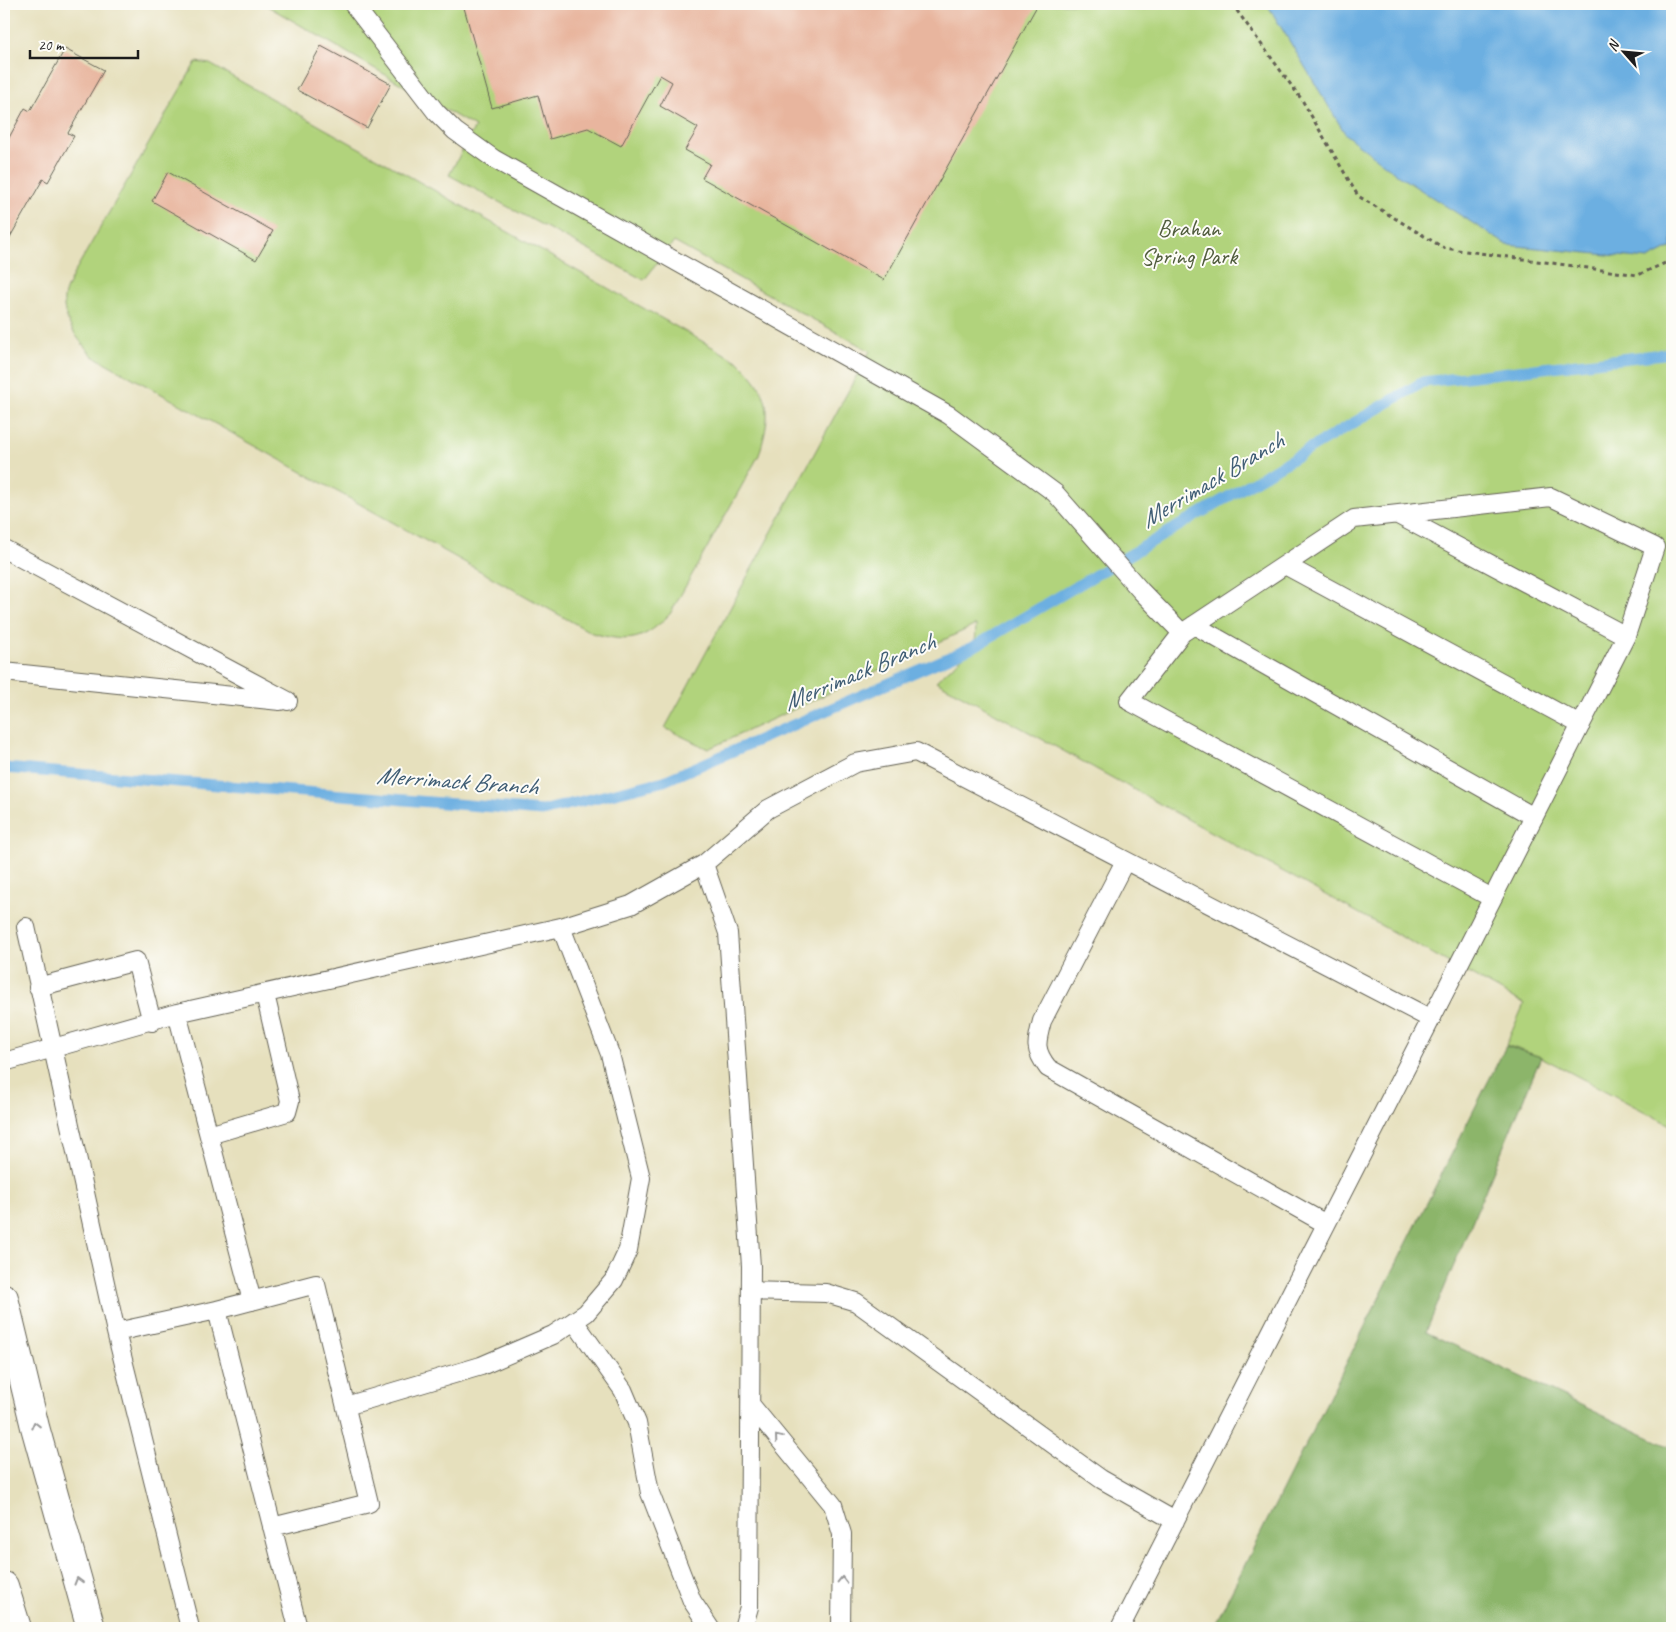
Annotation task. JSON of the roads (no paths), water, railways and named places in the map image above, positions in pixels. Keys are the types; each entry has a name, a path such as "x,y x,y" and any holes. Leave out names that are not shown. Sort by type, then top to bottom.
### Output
{"street":[{"path":"4,1298 35,1427 91,1628"},
{"path":"4,1586 17,1628"}],"lane":[{"path":"353,4 436,112 455,131 494,160 949,415 1055,493 1141,591 1188,629 1534,817"},
{"path":"1120,1628 1626,636 1655,547 1551,497 1354,519 1188,629 1129,701 1492,898"},
{"path":"1398,515 1626,636"},
{"path":"4,549 288,701 4,672"},
{"path":"1285,565 1580,725"},
{"path":"4,1062 152,1022 177,1013 561,927 631,905 704,864 768,809 855,763 916,752 1431,1019"},
{"path":"1125,861 1042,1021 1037,1040 1038,1056 1048,1068 1326,1224"},
{"path":"704,864 728,933 751,1291 749,1607 743,1628"},
{"path":"26,927 116,1332 190,1628"},
{"path":"346,1406 481,1366 553,1335 586,1313 618,1273 628,1250 641,1178 610,1054 561,927"},
{"path":"38,987 136,961 152,1022"},
{"path":"209,1135 287,1112 290,1101 265,994"},
{"path":"177,1013 252,1301"},
{"path":"116,1332 217,1310 316,1284 370,1503 272,1527"},
{"path":"751,1291 826,1293 856,1302 1101,1479 1175,1521"},
{"path":"217,1310 298,1628"},
{"path":"574,1321 623,1390 637,1423 650,1493 692,1601 710,1628"},
{"path":"751,1406 833,1505 842,1534 842,1628"}],"water":[{"path":"1267,4 1672,4 1672,247 1648,259 1507,245 1402,178 1346,135"}],"waterway":[{"name":"Merrimack Branch","path":"4,768 542,811 664,781 975,646 1423,382 1672,353"}],"park label":[{"name":"Brahan Spring Park","path":"1189,242"}]}
